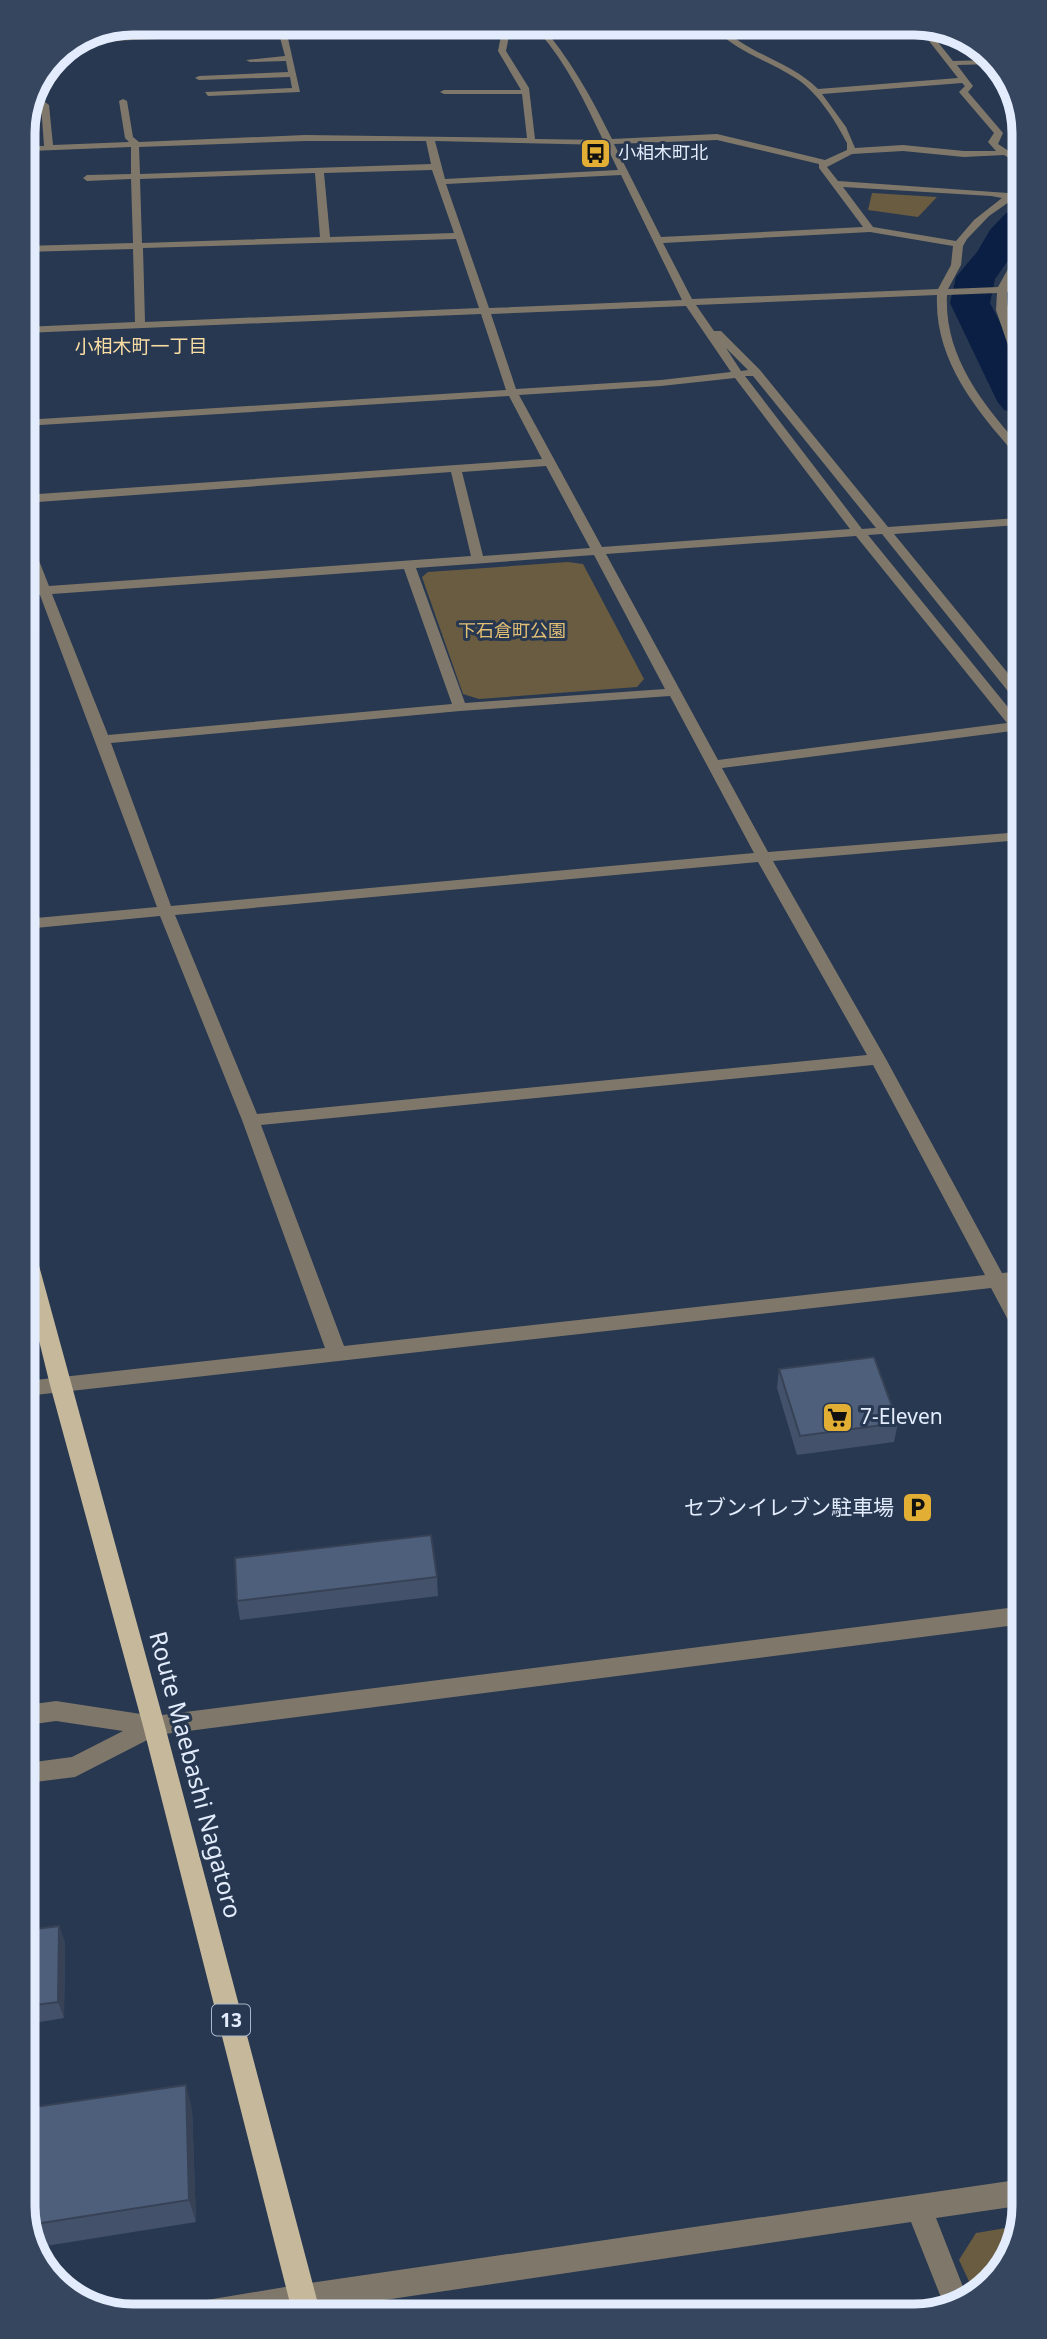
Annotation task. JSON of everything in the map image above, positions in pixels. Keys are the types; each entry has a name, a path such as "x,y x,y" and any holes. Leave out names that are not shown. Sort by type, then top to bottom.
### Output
{"main road":[{"name":"Route Maebashi Nagatoro","path":"35,1286 154,1726 304,2304"}],"street":[{"path":"101,40 234,35"},
{"path":"208,94 298,90 283,35"},
{"path":"505,35 502,51 526,92 531,140"},
{"path":"545,35 569,65 688,302 756,372 1012,687"},
{"path":"725,35 729,40 800,78 815,92 848,137 852,151"},
{"path":"928,36 965,80 968,86 963,92 999,133 992,142 1003,153 1012,157"},
{"path":"250,60 289,58"},
{"path":"952,63 981,62"},
{"path":"200,78 294,74"},
{"path":"815,92 965,80"},
{"path":"444,92 526,92"},
{"path":"123,101 129,138 135,143 141,326"},
{"path":"45,104 48,148"},
{"path":"35,149 135,143 430,138 609,143 717,137 827,163"},
{"path":"430,138 436,167 512,392 1012,1311"},
{"path":"870,229 822,166 852,151 903,148 964,154 1003,153"},
{"path":"87,178 436,167"},
{"path":"319,171 325,239"},
{"path":"441,182 623,172"},
{"path":"836,184 1008,196"},
{"path":"1012,194 958,244 956,266 946,292 944,333 960,374 976,401 1012,444"},
{"path":"659,240 870,229 958,244"},
{"path":"35,249 461,236"},
{"path":"1012,269 998,290 1001,310 1012,342"},
{"path":"35,330 1012,289"},
{"path":"704,321 759,405 1012,721"},
{"path":"35,422 662,383 756,372"},
{"path":"35,498 549,462"},
{"path":"456,469 478,560"},
{"path":"35,591 1012,522"},
{"path":"409,565 460,707"},
{"path":"35,568 103,740 166,912 251,1120 334,1341 335,1356"},
{"path":"103,740 460,707 673,692"},
{"path":"715,765 1012,729"},
{"path":"35,923 1012,837"},
{"path":"251,1120 877,1059"},
{"path":"35,1388 1012,1279"},
{"path":"35,1714 56,1711 154,1726 1012,1616"},
{"path":"35,1772 75,1767 154,1726"},
{"path":"317,2304 918,2206 1012,2194"},
{"path":"918,2206 953,2296"}],"green space":[{"path":"872,193 937,197 918,217 868,210"},
{"name":"下石倉町公園","path":"568,562 583,564 644,679 637,687 479,699 463,694 422,577 428,572"},
{"path":"1009,2227 996,2261 971,2286 959,2260 976,2233"}],"building":[{"path":"874,1357 898,1423 800,1436 779,1369"},
{"path":"431,1535 437,1577 237,1601 235,1558"},
{"path":"59,1926 58,2002 35,2005 35,1929"},
{"path":"186,2085 189,2200 37,2224 35,2107"}],"waterway":[{"path":"1012,228 976,277 970,303 1012,387"}],"place":[{"name":"小相木町北","path":"595,153"},
{"name":"7-Eleven","path":"837,1417"},
{"name":"セブンイレブン駐車場","path":"917,1508"}],"district":[{"name":"小相木町一丁目","path":"141,346"}]}
